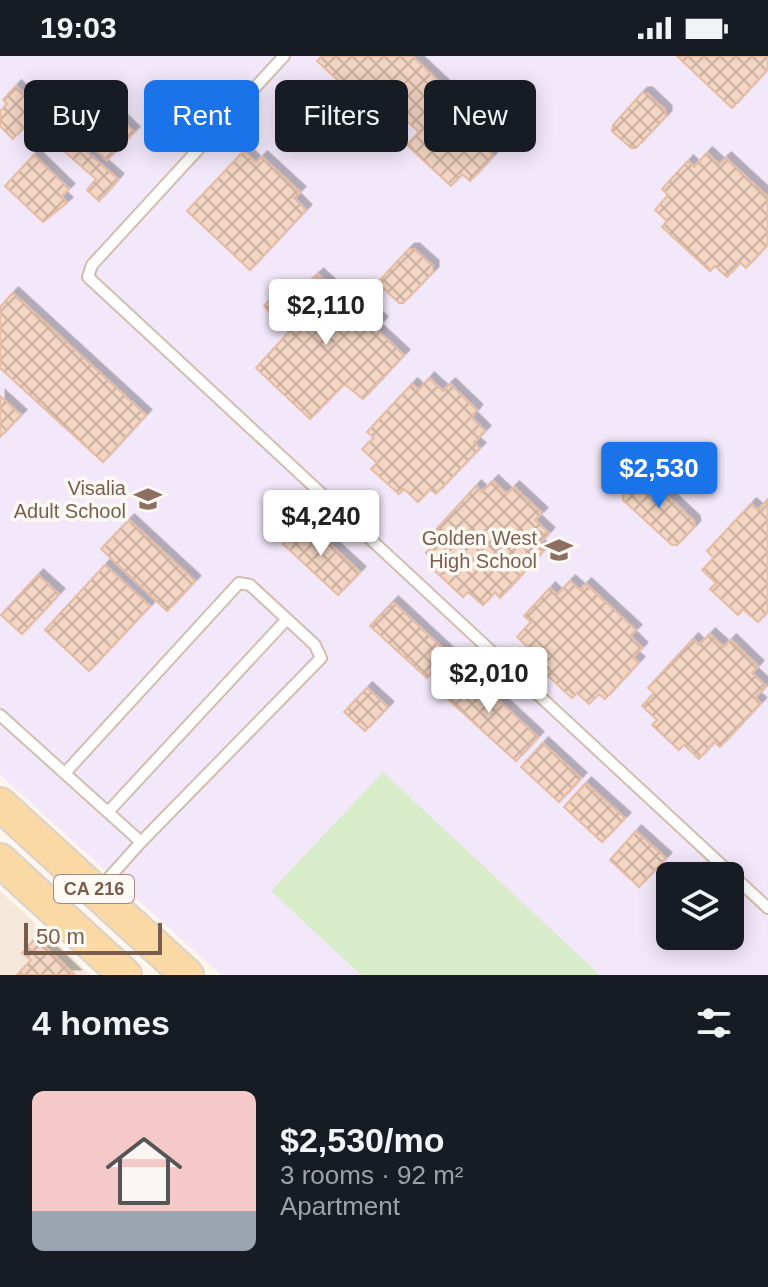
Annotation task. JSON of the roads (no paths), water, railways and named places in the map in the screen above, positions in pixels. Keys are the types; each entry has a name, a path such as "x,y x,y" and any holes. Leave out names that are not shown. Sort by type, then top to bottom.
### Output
{"main road":[{"name":"CA 216","path":"0,804 187,975"},
{"name":"CA 216","path":"0,860 125,975"}],"lane":[{"path":"284,56 92,265 88,277 768,908"},
{"path":"65,773 239,583 250,585 315,645 321,658 96,892"},
{"path":"108,812 287,619"},
{"path":"0,715 141,842"}],"place":[{"name":"Visalia Adult School","path":"148,499"},
{"name":"Golden West High School","path":"559,550"}]}
